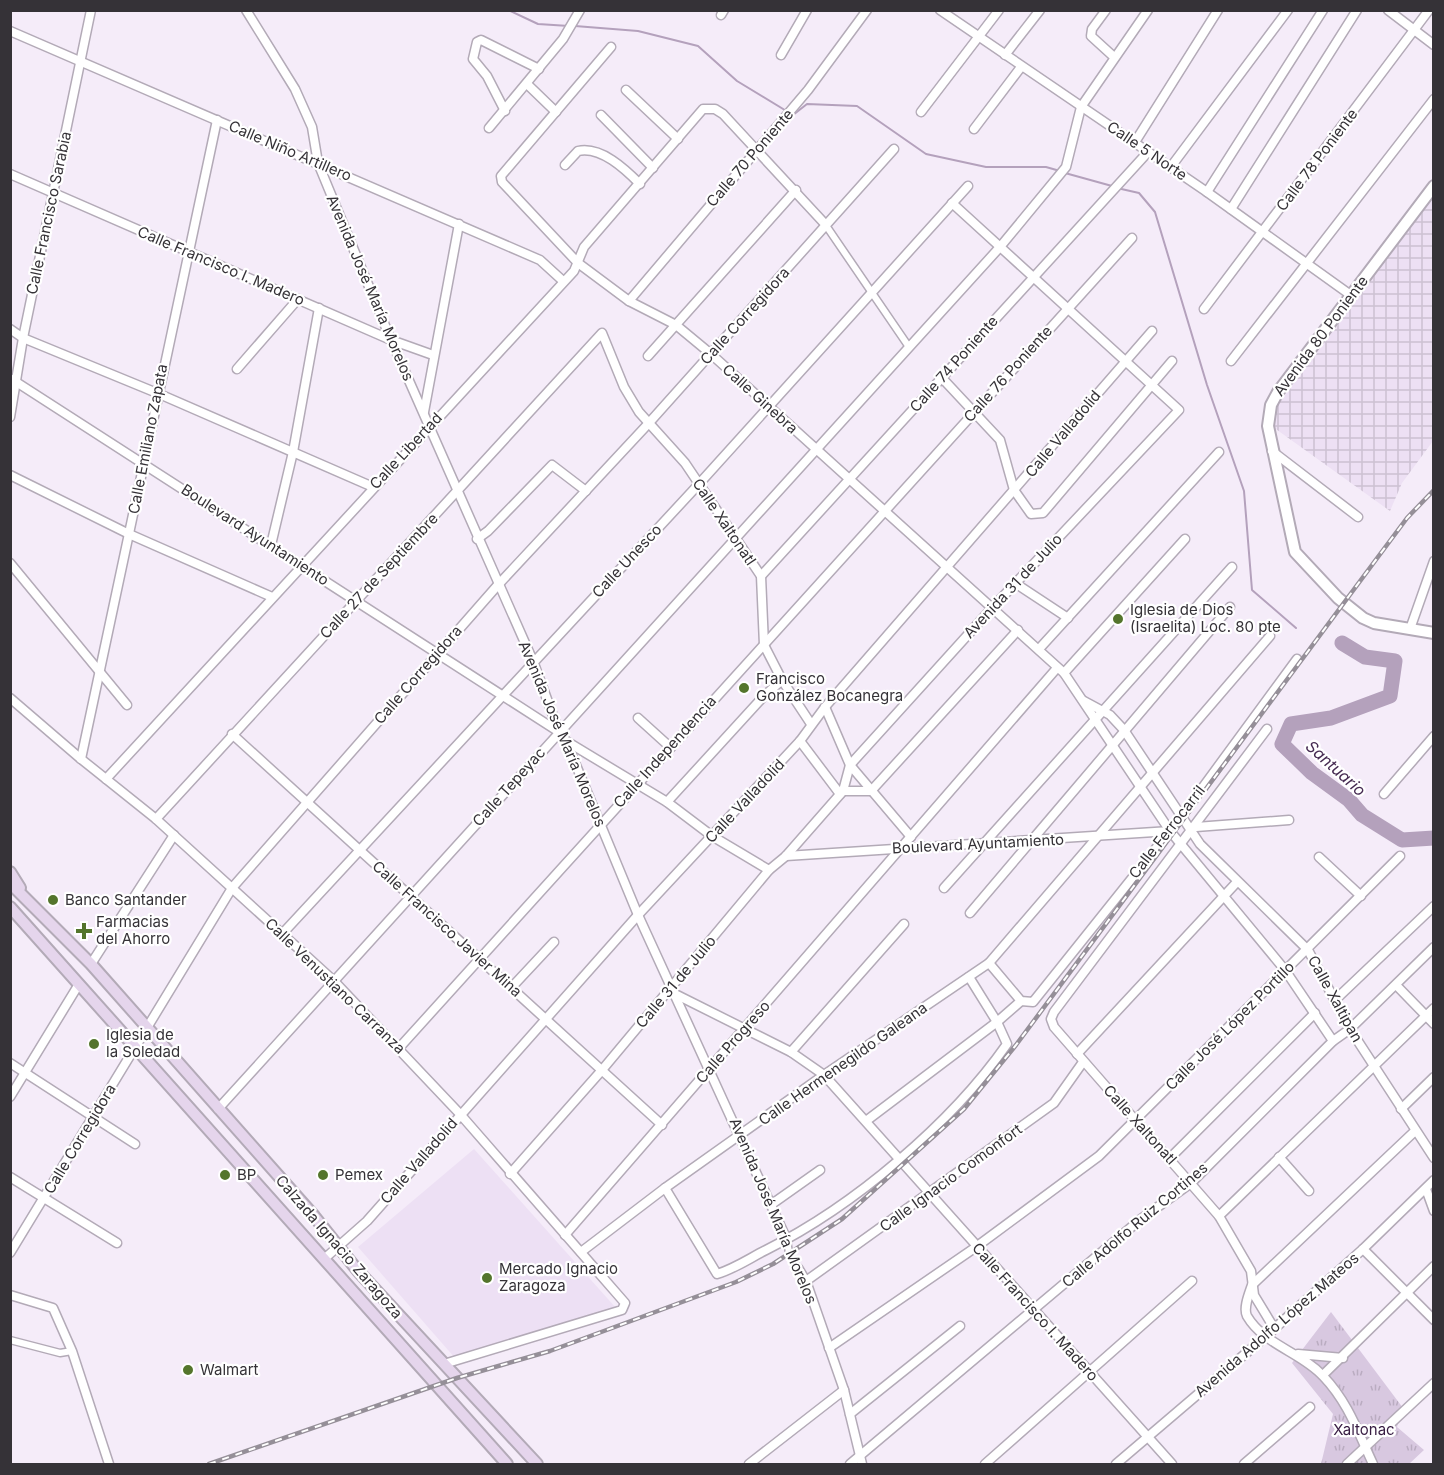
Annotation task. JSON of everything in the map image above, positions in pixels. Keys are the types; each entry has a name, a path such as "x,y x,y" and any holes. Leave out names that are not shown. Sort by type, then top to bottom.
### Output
{"main road":[{"name":"Calzada Ignacio Zaragoza","path":"10,872 24,893 91,964 358,1271 537,1464"},
{"name":"Calzada Ignacio Zaragoza","path":"10,883 24,893"},
{"name":"Calzada Ignacio Zaragoza","path":"11,907 507,1464"},
{"path":"327,1262 358,1271"}],"street":[{"name":"Calle Francisco Sarabia","path":"10,417 14,380 91,10"},
{"name":"Avenida José María Morelos","path":"246,10 295,89 312,127 318,163 391,340 424,412 497,586 533,661 559,732 566,741 638,915 772,1204 787,1240 789,1254 806,1281 844,1390 861,1461"},
{"path":"489,128 563,39 580,10"},
{"path":"781,55 807,10"},
{"name":"Calle 70 Poniente","path":"629,301 808,90 867,10"},
{"name":"Calle 5 Norte","path":"940,10 1232,209 1352,296"},
{"path":"921,112 999,10"},
{"path":"1005,55 1040,10"},
{"path":"1106,10 1090,36 1114,57"},
{"path":"815,449 1000,247 1066,167 1081,107 1148,10"},
{"path":"1135,142 1218,10"},
{"path":"1170,168 1288,10"},
{"path":"1207,192 1323,10"},
{"path":"1232,209 1357,10"},
{"path":"1388,10 1434,45"},
{"name":"Calle 78 Poniente","path":"1204,309 1429,10"},
{"name":"Calle Niño Artillero","path":"10,31 540,260 563,281"},
{"path":"505,111 487,76 473,58 477,42 481,40 539,69"},
{"path":"527,84 556,112 611,48"},
{"path":"974,129 1021,67"},
{"path":"626,90 678,139"},
{"path":"1231,361 1434,99"},
{"name":"Calle 70 Poniente","path":"696,118 704,110 715,109 738,129 756,150"},
{"name":"Calle Ginebra","path":"556,112 501,176 502,182 578,263 629,301 676,325 711,354 1039,649 1084,701 1093,719 1170,831 1285,970 1333,1041"},
{"path":"601,115 653,168"},
{"name":"Calle Libertad","path":"106,779 574,271 584,248 696,118"},
{"name":"Calle Emiliano Zapata","path":"81,759 157,393 217,120"},
{"name":"Calle Corregidora","path":"10,1253 232,888 436,654 648,424 894,149"},
{"path":"565,165 579,151 589,150 609,159 639,184"},
{"path":"756,150 796,190 825,224 909,347"},
{"name":"Calle 74 Poniente","path":"761,576 1148,152"},
{"name":"Calle Francisco I. Madero","path":"10,174 391,340 433,355"},
{"name":"Calle Unesco","path":"283,933 698,485 968,186"},
{"name":"Avenida 80 Poniente","path":"1434,186 1271,405 1268,426 1296,552 1338,598 1363,618 1374,623 1434,633"},
{"path":"648,356 796,190"},
{"path":"951,203 1151,383"},
{"path":"424,412 459,224"},
{"name":"Calle 76 Poniente","path":"764,645 1132,238"},
{"path":"237,369 298,299"},
{"path":"271,545 293,452 319,308"},
{"path":"10,328 23,338 157,393 373,488"},
{"name":"Calle Valladolid","path":"327,1262 367,1221 638,915 800,741 825,706 1152,331"},
{"name":"Calle Xaltonatl","path":"602,333 624,387 648,424 675,451 734,540 761,576 764,645 782,680 811,724"},
{"name":"Calle 27 de Septiembre","path":"156,819 602,333"},
{"path":"942,378 975,411 1005,449 1014,490 1031,514 1043,513 1172,361"},
{"name":"Boulevard Ayuntamiento","path":"14,380 271,545 500,697 559,732"},
{"name":"Avenida 31 de Julio","path":"850,765 1015,583 1179,410 1151,383"},
{"name":"Calle Tepeyac","path":"218,1109 815,449"},
{"path":"1272,451 1358,518"},
{"path":"1039,649 1219,452"},
{"path":"477,539 488,531 552,465 586,491"},
{"path":"10,475 129,534 272,597"},
{"name":"Calle Progreso","path":"565,1235 901,848 1060,671 1185,540"},
{"path":"1410,629 1434,561"},
{"path":"10,563 99,674 127,705"},
{"path":"944,888 1093,719 1232,567"},
{"path":"1015,583 1068,618"},
{"path":"970,913 1230,607"},
{"path":"800,741 842,792 871,791 1018,630"},
{"name":"Calle Hermenegildo Galeana","path":"581,1252 665,1188 824,1075 989,963 1270,636"},
{"name":"Calle Independencia","path":"399,1048 764,645"},
{"name":"Calle Ferrocarril","path":"1021,1001 1033,1002 1181,817 1297,659"},
{"path":"667,802 764,696 782,680"},
{"name":"Calle Venustiano Carranza","path":"10,698 156,819 334,981 460,1114 625,1303 625,1307 444,1364"},
{"name":"Calle Ginebra","path":"1084,701 1102,711 1124,730 1181,817 1193,829"},
{"path":"825,706 850,765 911,837"},
{"path":"639,718 670,747"},
{"path":"1180,844 1267,729"},
{"name":"Calle Francisco Javier Mina","path":"232,734 662,1125"},
{"path":"1384,794 1434,736"},
{"path":"566,741 667,802 712,836 770,870"},
{"name":"Calle 31 de Julio","path":"510,1174 673,991 770,870 786,856 842,792 850,765"},
{"path":"1193,829 1289,820"},
{"name":"Calle Xaltipan","path":"1193,829 1237,882 1308,950 1350,1029 1434,1158"},
{"name":"Boulevard Ayuntamiento","path":"786,856 1031,842 1170,831"},
{"path":"91,964 174,835"},
{"name":"Calle Xaltonatl","path":"1180,844 1054,1012 1052,1019 1054,1027 1080,1058 1219,1216 1251,1271 1252,1285 1259,1306 1274,1328"},
{"name":"Calle José López Portillo","path":"829,1348 1100,1156 1400,856"},
{"path":"1319,857 1361,896"},
{"name":"Calle Ignacio Comonfort","path":"806,1281 1054,1103 1080,1058 1237,882"},
{"path":"1334,1000 1434,906"},
{"path":"790,1052 904,924"},
{"path":"511,988 554,942"},
{"name":"Calle Adolfo Ruiz Cortines","path":"850,1464 861,1461 1141,1219 1191,1183 1333,1041 1350,1029 1434,947"},
{"path":"866,1121 997,1022 1021,1001 989,963"},
{"path":"665,1188 717,1274 787,1240 840,1206 886,1172 988,1071 1007,1044 997,1022 969,977"},
{"path":"10,1097 79,984"},
{"path":"1396,985 1434,1023"},
{"name":"Calle Francisco I. Madero","path":"673,991 790,1052 824,1075 900,1157 1033,1311 1172,1464"},
{"path":"1219,1216 1434,1008"},
{"path":"1170,1158 1315,1013"},
{"path":"10,1063 135,1144"},
{"path":"1401,1109 1434,1077"},
{"path":"1372,1464 1351,1410 1323,1375 1297,1354 1265,1337 1246,1315 1252,1285 1415,1131"},
{"path":"1279,1157 1309,1191"},
{"path":"772,1204 820,1170"},
{"path":"10,1177 117,1243"},
{"name":"Avenida Adolfo López Mateos","path":"1116,1464 1265,1337 1363,1249 1434,1180"},
{"path":"1426,1189 1434,1211"},
{"path":"1363,1249 1434,1320"},
{"path":"1323,1375 1343,1358 1434,1266"},
{"path":"985,1464 1192,1281"},
{"path":"10,1295 53,1308 72,1351 109,1464"},
{"path":"850,1414 960,1326"},
{"path":"10,1340 60,1353 72,1351"},
{"path":"1297,1354 1343,1358"},
{"path":"1347,1464 1434,1383"},
{"path":"749,1464 844,1390"},
{"path":"1244,1464 1310,1407"}],"shaded area":[{"path":"1433,198 1433,441 1402,483 1390,511 1273,427 1276,407"},
{"name":"Mercado Ignacio Zaragoza","path":"474,1149 616,1308 455,1358 358,1247"}],"green space":[{"name":"Xaltonac","path":"1331,1312 1403,1408 1397,1427 1424,1450 1409,1464 1321,1464 1333,1414 1292,1363"}],"waterway":[{"path":"508,10 538,24 569,26"},
{"path":"575,26 638,31 698,46 737,81 793,115 807,104 857,106 926,154 986,167 1046,167 1060,171"},
{"path":"1065,173 1112,186"},
{"path":"1117,188 1139,193 1155,212 1207,385 1244,491 1252,590 1296,628"},
{"name":"Santuario","path":"1342,643 1365,657 1395,661 1390,696 1331,718 1291,724 1282,744 1312,773 1349,800 1362,815 1402,840 1434,838"}],"railway":[{"path":"209,1464 457,1378 550,1351 736,1282 773,1264 842,1219 964,1109 1016,1045 1407,518 1434,490"}],"place":[{"name":"Iglesia de Dios (Israelita) Loc. 80 pte","path":"1118,619"},
{"name":"Francisco González Bocanegra","path":"744,688"},
{"name":"Banco Santander","path":"53,900"},
{"name":"Farmacias del Ahorro","path":"84,931"},
{"name":"Iglesia de la Soledad","path":"94,1044"},
{"name":"BP","path":"225,1175"},
{"name":"Pemex","path":"323,1175"},
{"name":"Mercado Ignacio Zaragoza","path":"487,1278"},
{"name":"Walmart","path":"188,1370"}]}
